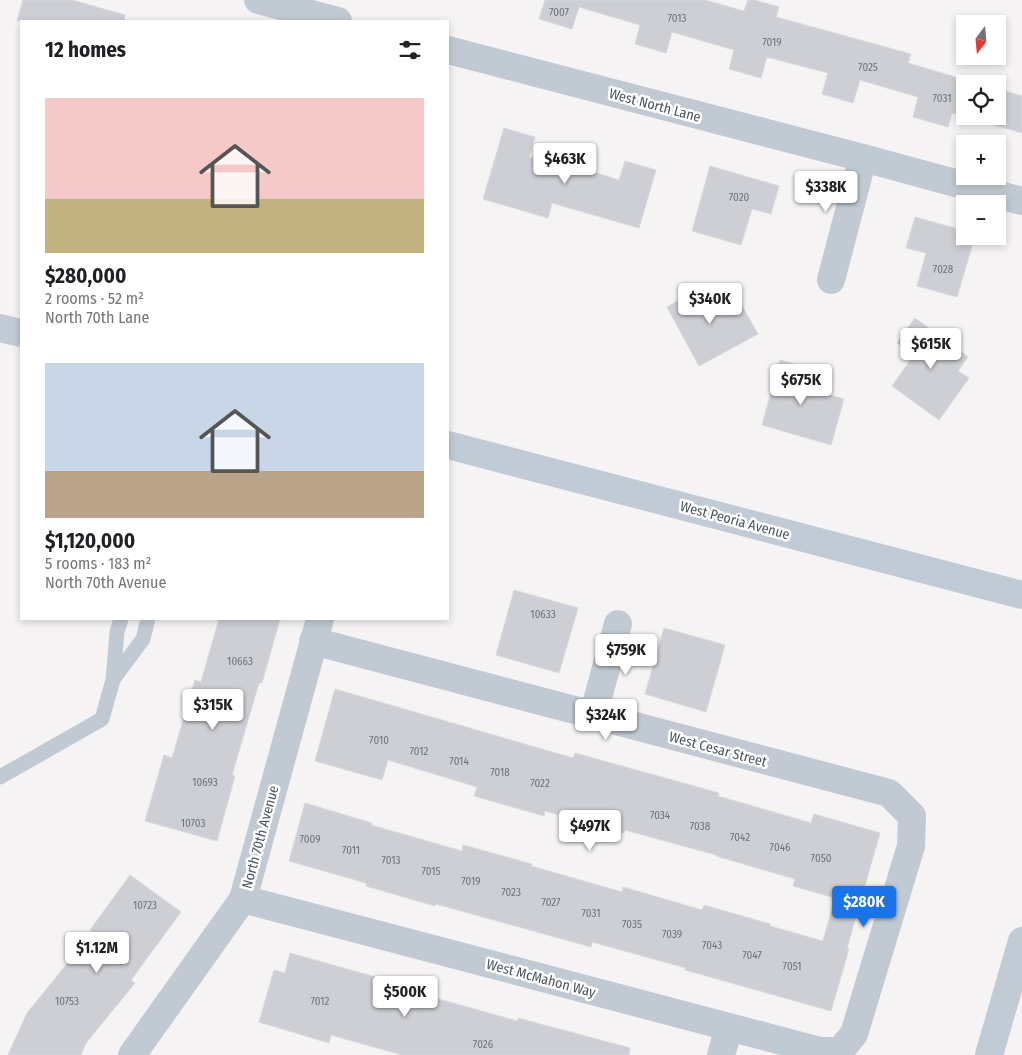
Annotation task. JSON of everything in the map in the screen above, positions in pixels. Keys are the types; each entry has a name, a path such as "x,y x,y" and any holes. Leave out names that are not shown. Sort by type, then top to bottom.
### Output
{"main road":[{"path":"0,328 20,333"},
{"name":"West Peoria Avenue","path":"449,445 1022,595"},
{"path":"989,1055 1022,942"}],"street":[{"path":"258,0 328,20"},
{"name":"West North Lane","path":"449,50 1022,201"},
{"path":"831,280 863,158"},
{"path":"593,716 618,624"},
{"name":"West Cesar Street","path":"317,630 593,716 889,793 912,816 911,846 854,1034 840,1051"},
{"name":"North 70th Avenue","path":"132,1055 243,899 317,630"},
{"name":"West McMahon Way","path":"243,899 820,1051 840,1051"},
{"path":"721,1055 728,1027"}],"lane":[{"path":"0,777 102,719 114,680 117,632 121,620"},
{"path":"114,680 143,639 148,620"}],"building":[{"path":"23,0 72,0 125,15 124,20 17,21"},
{"path":"545,0 705,0 744,11 748,0 754,0 779,7 776,17 911,54 908,63 956,77 956,114 952,113 948,127 913,117 918,97 860,80 853,103 822,94 828,73 767,57 761,78 729,69 734,50 672,32 666,53 635,44 640,25 579,7 572,29 539,19"},
{"path":"1006,91 1022,96 1022,133 994,125 1006,125"},
{"path":"504,128 535,137 529,157 585,173 586,170 619,180 625,161 656,170 639,228 552,203 548,218 483,199"},
{"path":"710,166 779,186 771,214 752,209 741,245 692,231"},
{"path":"915,217 956,228 956,245 972,245 957,297 917,286 926,253 906,248"},
{"path":"707,284 725,316 742,306 758,334 699,366 667,307"},
{"path":"915,318 968,357 958,371 969,378 939,420 892,386 914,355 897,343"},
{"path":"780,360 811,369 805,388 844,399 831,445 762,425"},
{"path":"514,590 578,608 559,673 496,655"},
{"path":"219,620 280,620 262,683 259,683 232,775 235,776 217,841 145,821 164,755 172,758 195,680 201,682"},
{"path":"664,628 725,645 706,712 645,694"},
{"path":"335,689 573,758 575,753 719,793 718,796 811,823 814,814 880,833 831,1011 592,942 591,947 436,904 435,906 366,886 366,883 289,861 305,803 372,823 371,825 462,851 463,845 622,892 623,887 702,910 704,905 823,941 835,898 793,886 795,879 716,855 625,830 624,833 545,811 544,816 474,796 477,787 388,760 382,780 315,761"},
{"path":"130,875 181,912 131,980 135,983 86,1043 81,1055 8,1055 27,1013 93,932 90,930"},
{"path":"290,953 429,992 428,996 517,1021 518,1018 630,1048 629,1055 402,1055 331,1035 329,1043 259,1022 274,970 285,973"}]}
